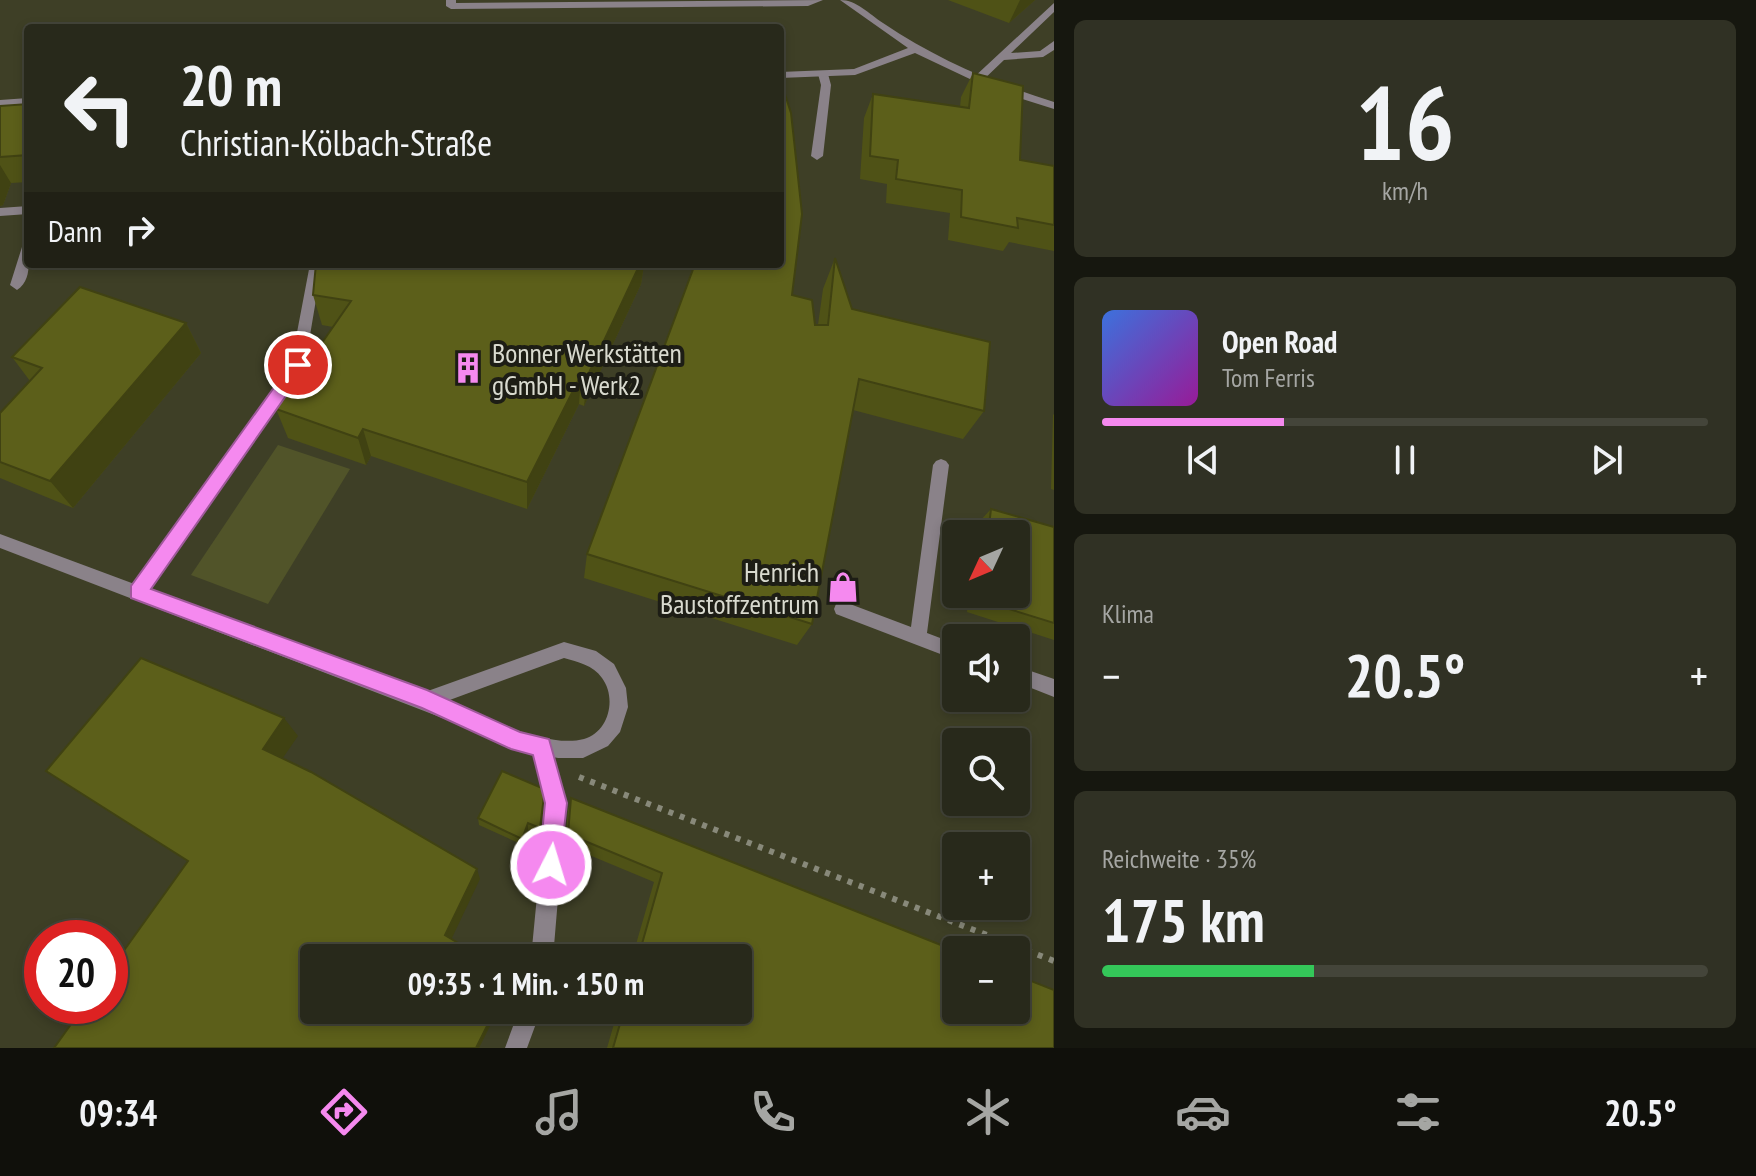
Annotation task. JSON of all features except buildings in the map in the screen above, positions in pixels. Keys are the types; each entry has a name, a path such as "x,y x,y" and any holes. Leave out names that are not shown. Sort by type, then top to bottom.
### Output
{"street":[{"path":"451,0 451,6 808,3 818,0"},
{"path":"845,0 913,50 976,81 1054,106"},
{"path":"976,81 1054,6"},
{"path":"1000,57 1043,54 1054,44"},
{"path":"784,75 869,68 913,50"},
{"path":"817,156 826,85 823,74"},
{"path":"0,103 24,101"},
{"path":"0,212 24,210"},
{"path":"17,285 24,261"},
{"path":"138,592 298,365 309,322 316,268"},
{"path":"918,638 941,465"},
{"path":"0,541 427,700 545,756 589,747 604,739 615,724 620,707 619,689 601,662 580,651 547,653 427,700"},
{"path":"842,609 942,647"},
{"path":"1030,679 1054,688"},
{"path":"543,944 556,803 545,756"},
{"path":"516,1048 525,1024"}],"path":[{"path":"545,756 1054,961"}],"shaded area":[{"path":"0,0 1054,0 1054,1048 0,1048"},
{"path":"278,445 350,469 268,604 191,575"}],"place":[{"name":"Bonner Werkstätten gGmbH - Werk2","path":"468,368"},
{"name":"Henrich Baustoffzentrum","path":"843,587"}],"route":[{"path":"298,365 138,592 427,700 519,742 542,746 556,803 551,865"}]}
